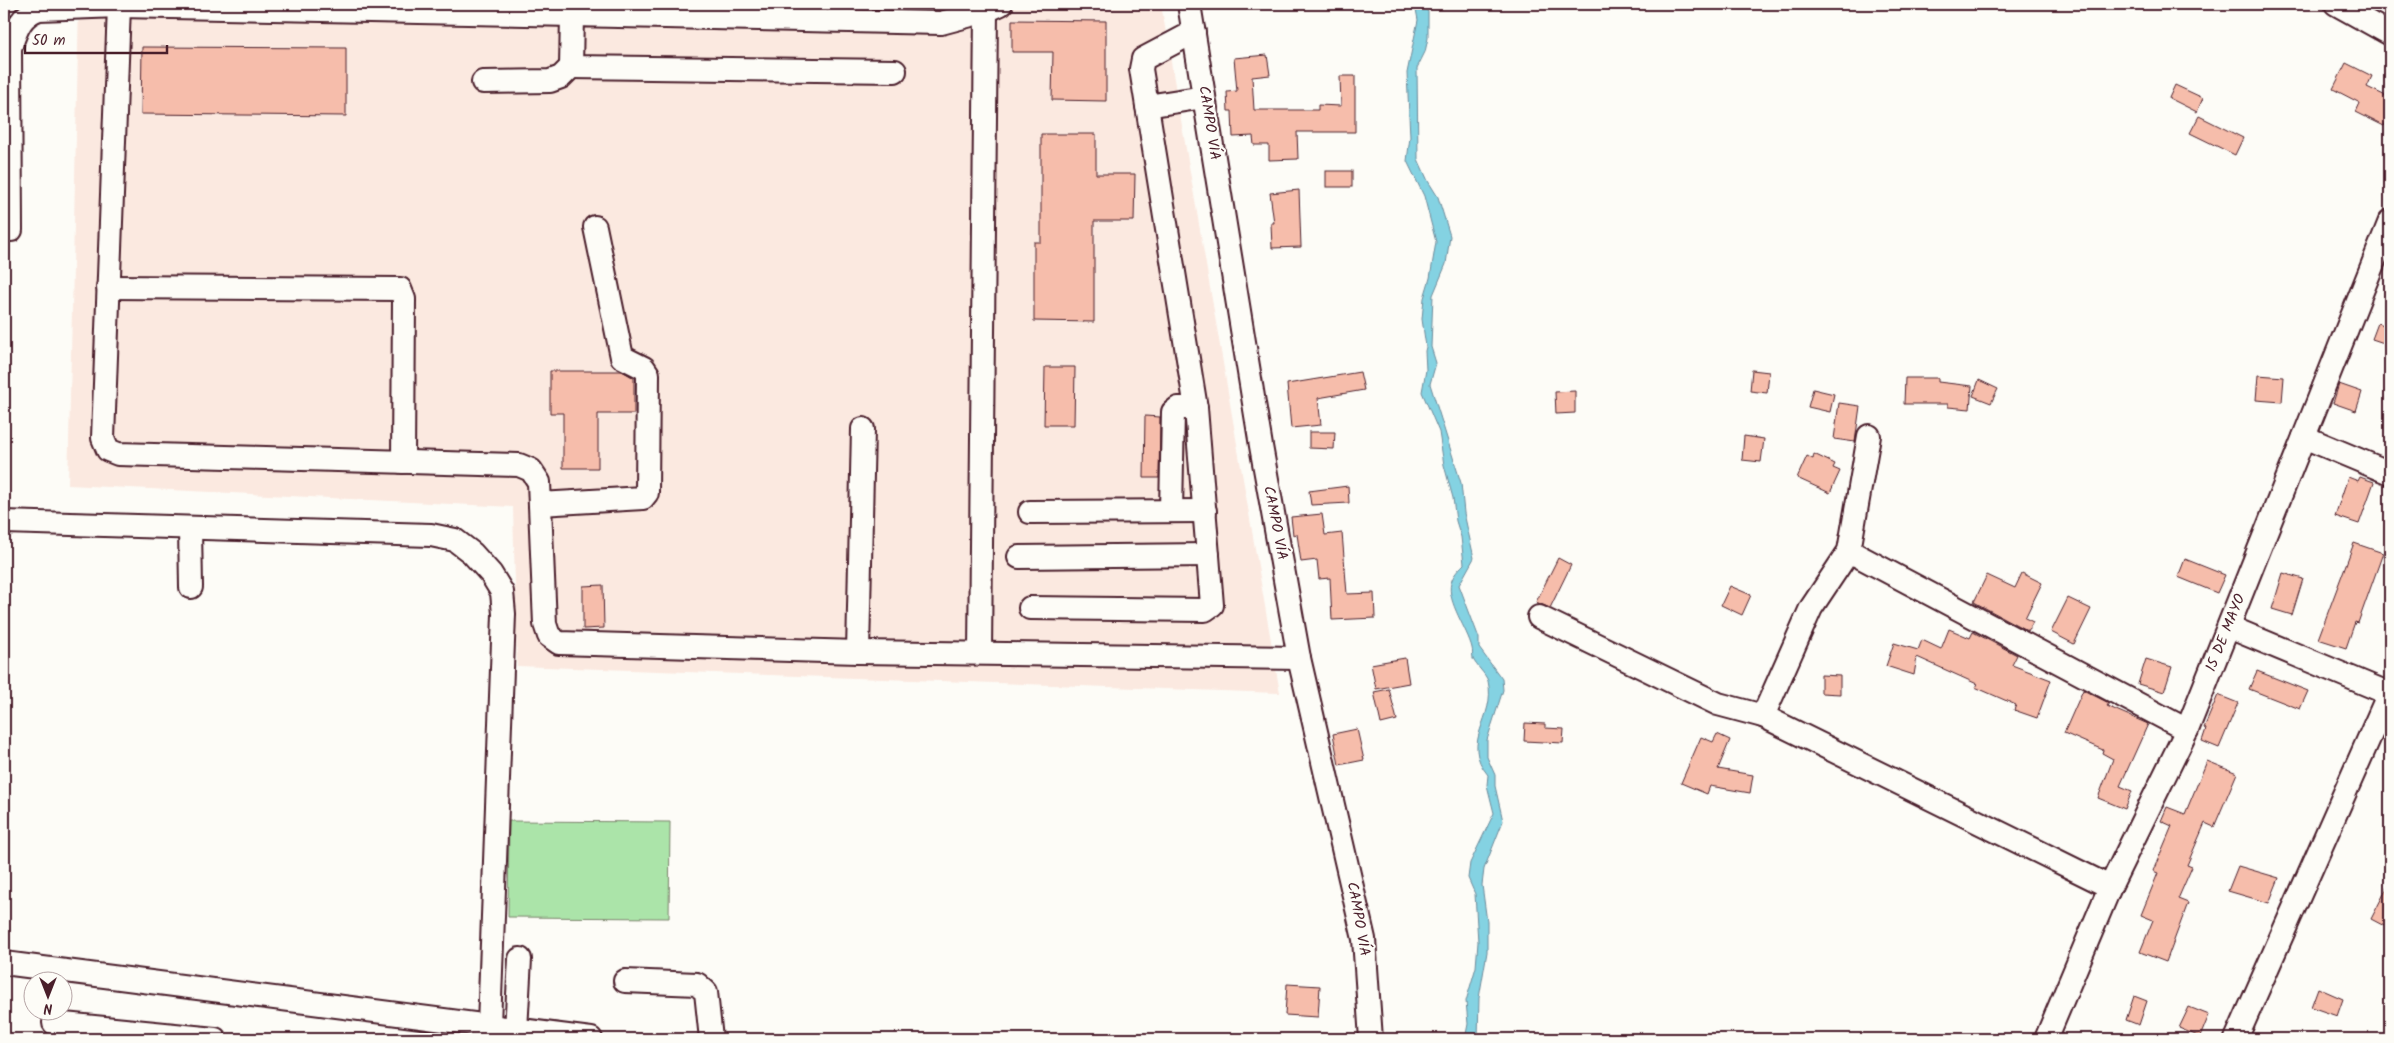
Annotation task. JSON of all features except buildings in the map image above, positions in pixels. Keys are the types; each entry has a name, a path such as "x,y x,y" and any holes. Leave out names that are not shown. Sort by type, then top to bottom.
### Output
{"street":[{"name":"CAMPO VÍA","path":"1189,4 1261,446 1299,658 1364,939 1371,1039"},
{"path":"2336,4 2390,34"},
{"path":"119,6 103,438 108,450 118,454 520,465 531,470 539,482 545,624 549,636 559,643 858,652 1299,658"},
{"path":"11,230 7,50 21,20 31,12 39,9 119,6 941,24 993,8 980,653"},
{"path":"483,82 550,81 561,77 571,67 572,15"},
{"path":"1030,608 1205,610 1212,605 1196,408 1141,70 1143,59 1194,32"},
{"path":"571,67 895,71"},
{"path":"1148,106 1204,97"},
{"name":"15 DE MAYO","path":"2046,1039 2110,887 2187,730 2390,221"},
{"path":"540,504 643,498 647,493 648,374 644,368 622,357 595,228"},
{"path":"108,287 400,289 404,299 403,462"},
{"path":"1171,511 1173,412 1178,408 1196,408"},
{"path":"858,652 863,429"},
{"path":"1763,716 1811,608 1849,551 1869,436"},
{"path":"2304,437 2390,473"},
{"path":"1030,512 1205,511"},
{"path":"4,522 431,535 455,540 472,552 491,574 502,592 504,614 488,1026"},
{"path":"190,528 191,587"},
{"path":"1849,551 2187,730"},
{"path":"1019,557 1208,555"},
{"path":"1539,616 1718,704 1763,716 2110,887"},
{"path":"2228,627 2390,694 2236,1039"},
{"path":"516,1030 520,959"},
{"path":"4,963 591,1039"},
{"path":"625,981 698,984 706,992 710,1039"},
{"path":"54,1023 215,1039"}],"shaded area":[{"path":"79,4 1161,4 1280,693 517,666 513,507 68,485"}],"green space":[{"path":"509,821 670,822 669,918 508,917"}],"water":[{"path":"1415,4 1422,4 1428,12 1428,38 1425,52 1417,68 1418,159 1438,197 1450,236 1446,264 1433,295 1431,347 1436,363 1430,384 1461,483 1464,513 1474,558 1459,585 1479,638 1479,648 1502,679 1503,690 1487,740 1487,757 1495,775 1495,786 1503,821 1484,869 1482,885 1487,922 1487,952 1479,998 1478,1039 1465,1039 1468,1024 1466,1001 1476,967 1478,942 1475,894 1468,878 1470,863 1494,813 1487,785 1488,775 1480,762 1477,751 1480,729 1488,707 1489,695 1488,681 1473,659 1470,641 1454,607 1450,590 1452,580 1464,564 1461,537 1444,465 1439,432 1422,392 1426,370 1426,347 1422,319 1424,298 1430,278 1436,242 1424,196 1407,161 1410,137 1407,73 1418,20"}]}
